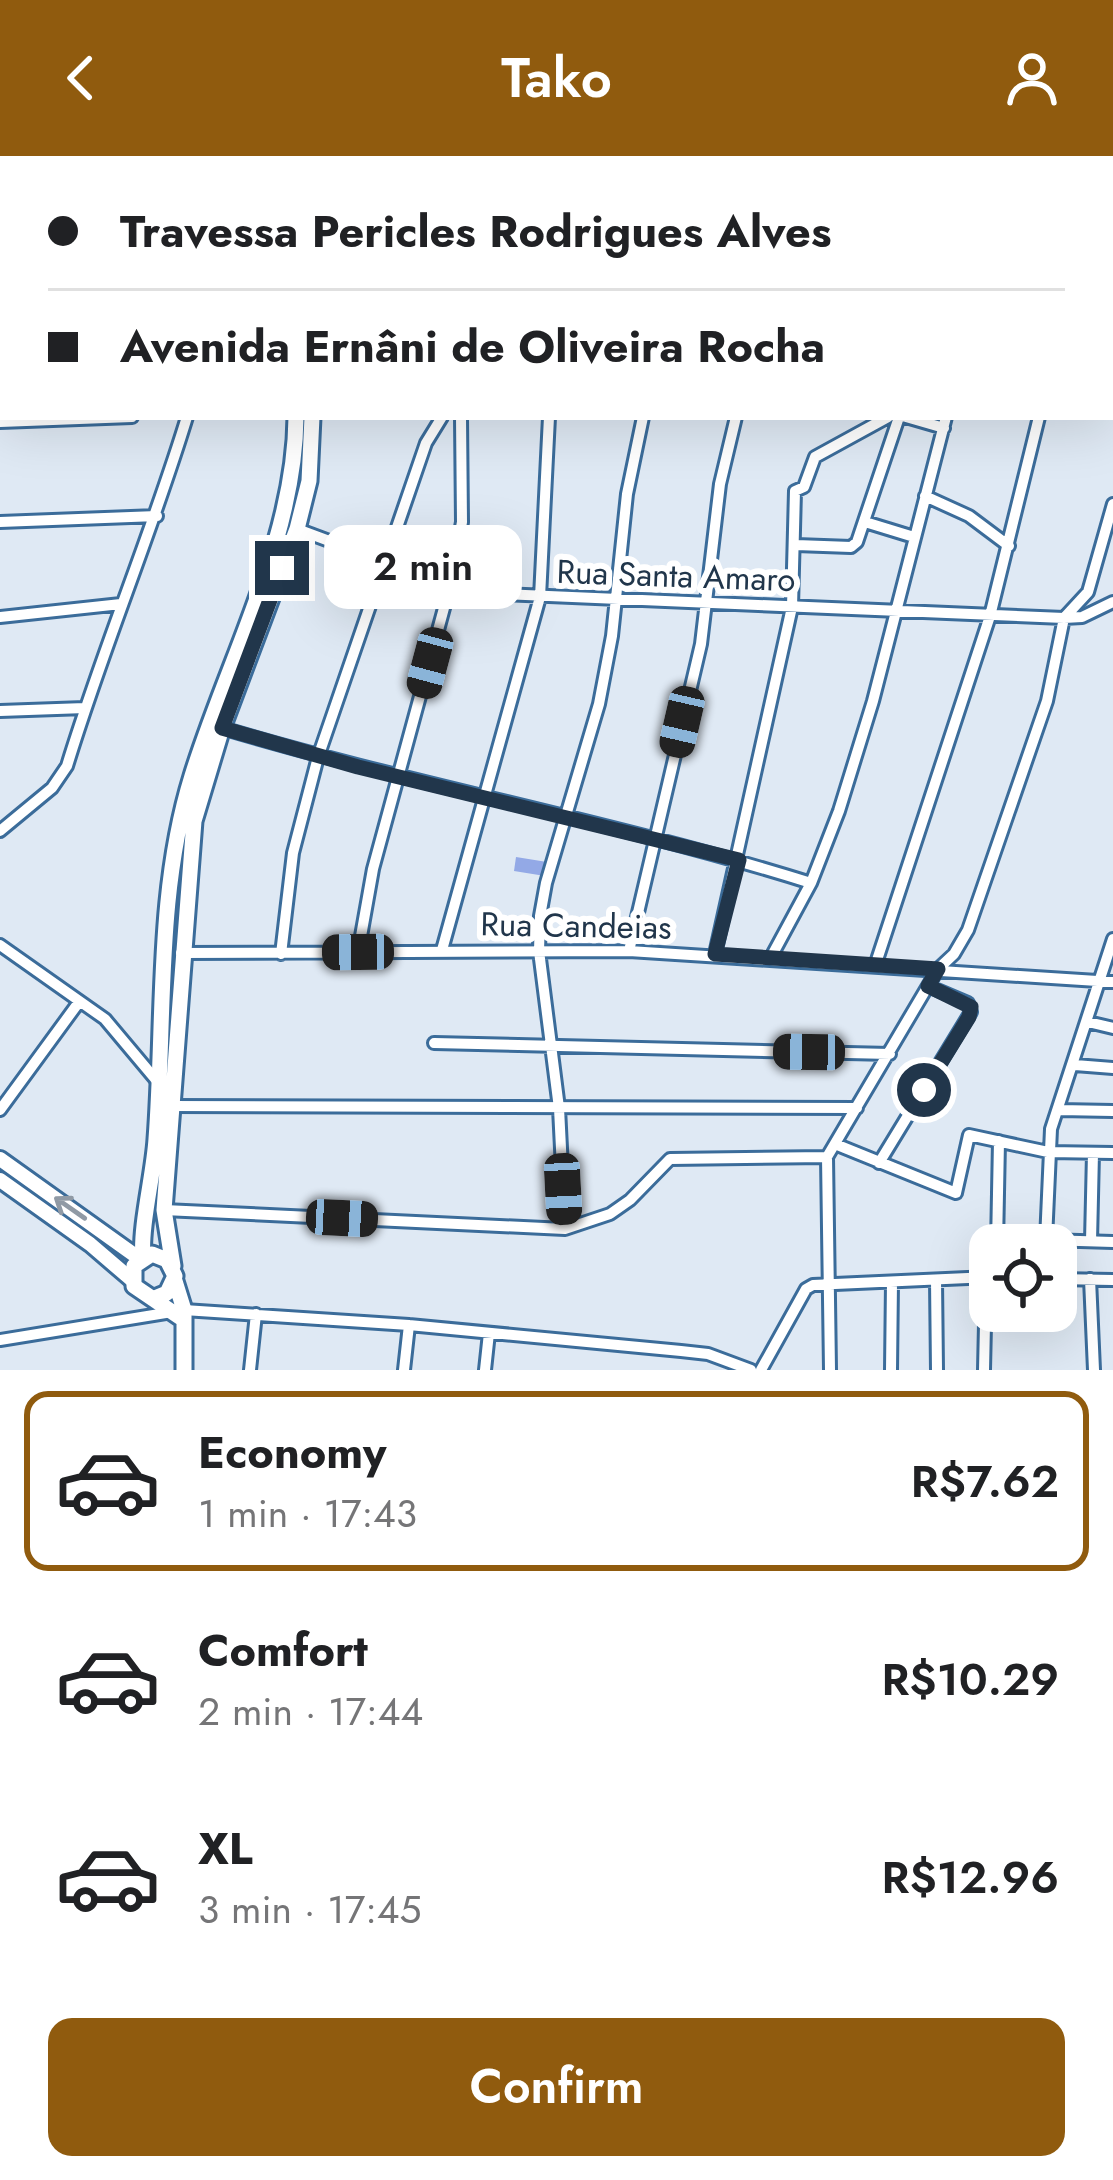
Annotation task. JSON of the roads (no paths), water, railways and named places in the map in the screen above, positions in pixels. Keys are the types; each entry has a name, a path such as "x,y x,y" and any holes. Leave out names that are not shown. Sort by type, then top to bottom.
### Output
{"main road":[{"path":"181,1314 138,1291 132,1280 134,1266 142,1258 157,1134 180,815 282,521 292,484 296,420"},
{"path":"184,1370 181,1314 164,1210 194,821 222,728 297,529 309,481 312,420"},
{"path":"142,1258 160,1256 174,1274"},
{"path":"155,1298 167,1292 174,1274"}],"street":[{"path":"0,422 53,420"},
{"path":"0,831 52,788 67,766 187,420"},
{"path":"281,954 293,853 318,757 427,443 440,420"},
{"path":"358,952 373,869 450,586 462,522 460,420"},
{"path":"442,950 540,597 549,420"},
{"path":"565,1229 560,1108 539,951 546,883 599,704 617,598 627,494 642,420"},
{"path":"628,951 701,644 720,484 735,420"},
{"path":"715,954 792,607 795,491 803,487 815,457 883,420"},
{"path":"796,545 854,546 901,420"},
{"path":"875,966 990,616 1038,420"},
{"path":"770,959 811,884 866,723 945,423"},
{"path":"925,496 969,516 1009,546"},
{"path":"830,1370 827,1157 938,969 954,954 968,929 1047,701 1064,618 1088,592 1113,504"},
{"path":"0,522 157,516"},
{"path":"865,522 914,537"},
{"name":"Rua Santa Amaro","path":"297,529 450,586 540,597 1064,618 1082,617 1113,602"},
{"path":"0,617 121,604"},
{"path":"0,711 85,708"},
{"path":"222,728 318,757 656,838 811,884"},
{"path":"1046,1224 1048,1152 1088,1022 1107,981 1113,939"},
{"path":"0,963 4,948 79,1002 122,1036 158,1082"},
{"name":"Rua Candeias","path":"181,953 628,951 1107,981"},
{"path":"879,1162 971,1012 968,1003 928,986"},
{"path":"0,1111 79,1002"},
{"path":"1088,1022 1113,1028"},
{"path":"434,1043 890,1054"},
{"path":"1075,1065 1113,1068"},
{"path":"170,1106 857,1108"},
{"path":"1059,1110 1113,1111"},
{"path":"835,1144 956,1193 969,1135 1048,1152 1113,1154"},
{"path":"999,1141 1001,1224"},
{"path":"1091,1241 1093,1153"},
{"path":"164,1210 565,1229 610,1214 670,1159 827,1157"},
{"path":"0,1159 142,1258"},
{"path":"0,1180 132,1280"},
{"path":"1077,1241 1113,1242"},
{"path":"761,1370 806,1289 827,1283 969,1278"},
{"path":"1077,1279 1113,1280"},
{"path":"1090,1279 1094,1370"},
{"path":"936,1280 938,1370"},
{"path":"891,1370 892,1282"},
{"path":"0,1340 181,1314 256,1314 695,1352 751,1370"},
{"path":"250,1370 256,1314"},
{"path":"404,1370 409,1325"},
{"path":"984,1370 986,1332"},
{"path":"485,1370 490,1333"}]}
